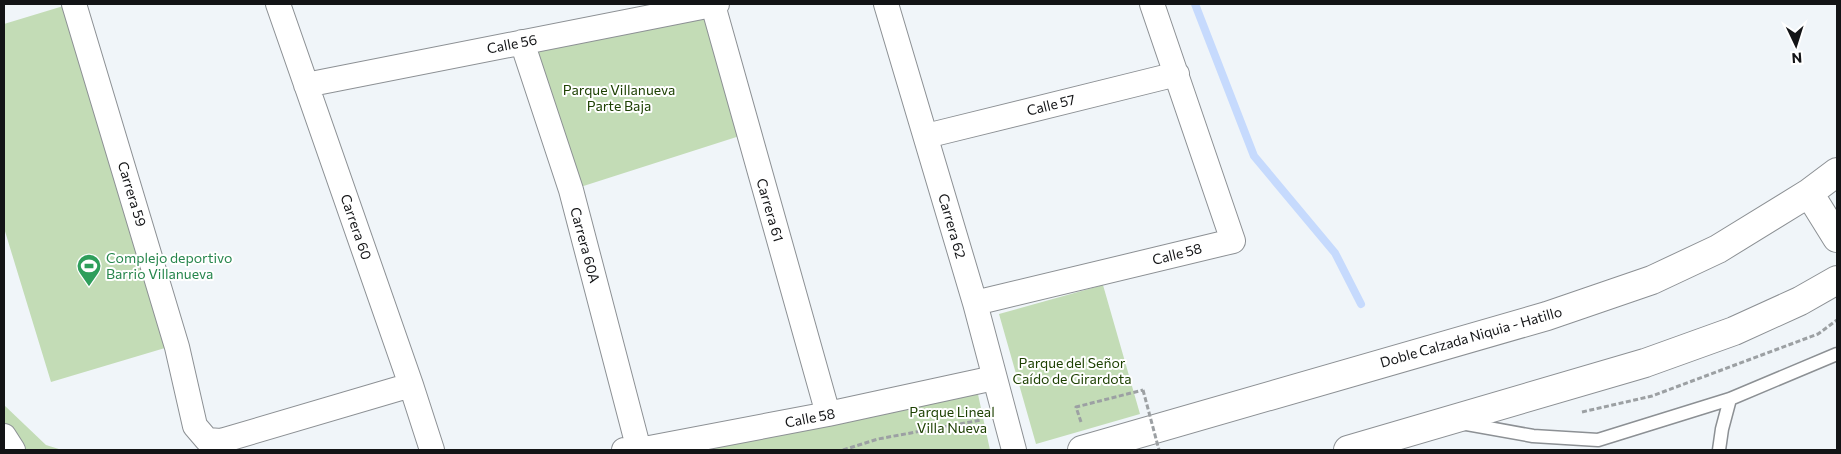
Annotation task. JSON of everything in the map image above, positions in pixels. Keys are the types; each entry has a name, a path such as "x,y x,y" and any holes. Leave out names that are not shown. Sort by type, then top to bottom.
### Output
{"highway":[{"name":"Doble Calzada Niquia - Hatillo","path":"1082,450 1547,316 1652,280 1718,249 1809,193 1837,172"},
{"path":"1809,193 1837,238"},
{"path":"1348,450 1645,363 1734,331 1800,301 1837,280"}],"street":[{"name":"Carrera 59","path":"74,4 177,347 195,426 207,440 221,441 411,385"},
{"name":"Carrera 60","path":"278,4 432,450"},
{"name":"Calle 56","path":"306,84 715,4"},
{"name":"Carrera 61","path":"715,4 828,414"},
{"name":"Carrera 62","path":"886,4 975,303 1014,450"},
{"path":"1152,4 1177,74"},
{"name":"Carrera 60A","path":"522,42 571,190 631,450"},
{"name":"Calle 57","path":"926,136 1177,74"},
{"name":"Calle 58","path":"975,303 1233,241 1177,74"},
{"name":"Calle 58","path":"631,450 828,414 994,378"},
{"path":"4,436 13,450"}],"lane":[{"path":"1449,421 1533,436 1598,440 1730,399 1837,354"},
{"path":"1719,450 1730,399"},
{"path":"1598,440 1609,450"}],"path":[{"path":"1576,413 1652,396 1818,334 1837,320"},
{"path":"1076,407 1142,390 1159,450"},
{"path":"843,450 878,439 983,420 1004,414"}],"green space":[{"name":"Complejo deportivo Barrio Villanueva","path":"70,4 175,345 51,382 4,228 4,24"},
{"name":"Parque Villanueva Parte Baja","path":"713,5 749,133 571,190 522,42"},
{"name":"Parque del Señor Caído de Girardota","path":"1103,285 1140,414 1036,444 999,314"},
{"name":"Parque Lineal Villa Nueva","path":"976,385 990,450 681,450"},
{"path":"4,405 46,445 62,450 4,450"}],"waterway":[{"path":"1195,4 1254,156 1335,253 1361,304"}],"place":[{"name":"Complejo deportivo Barrio Villanueva","path":"89,287"}]}
